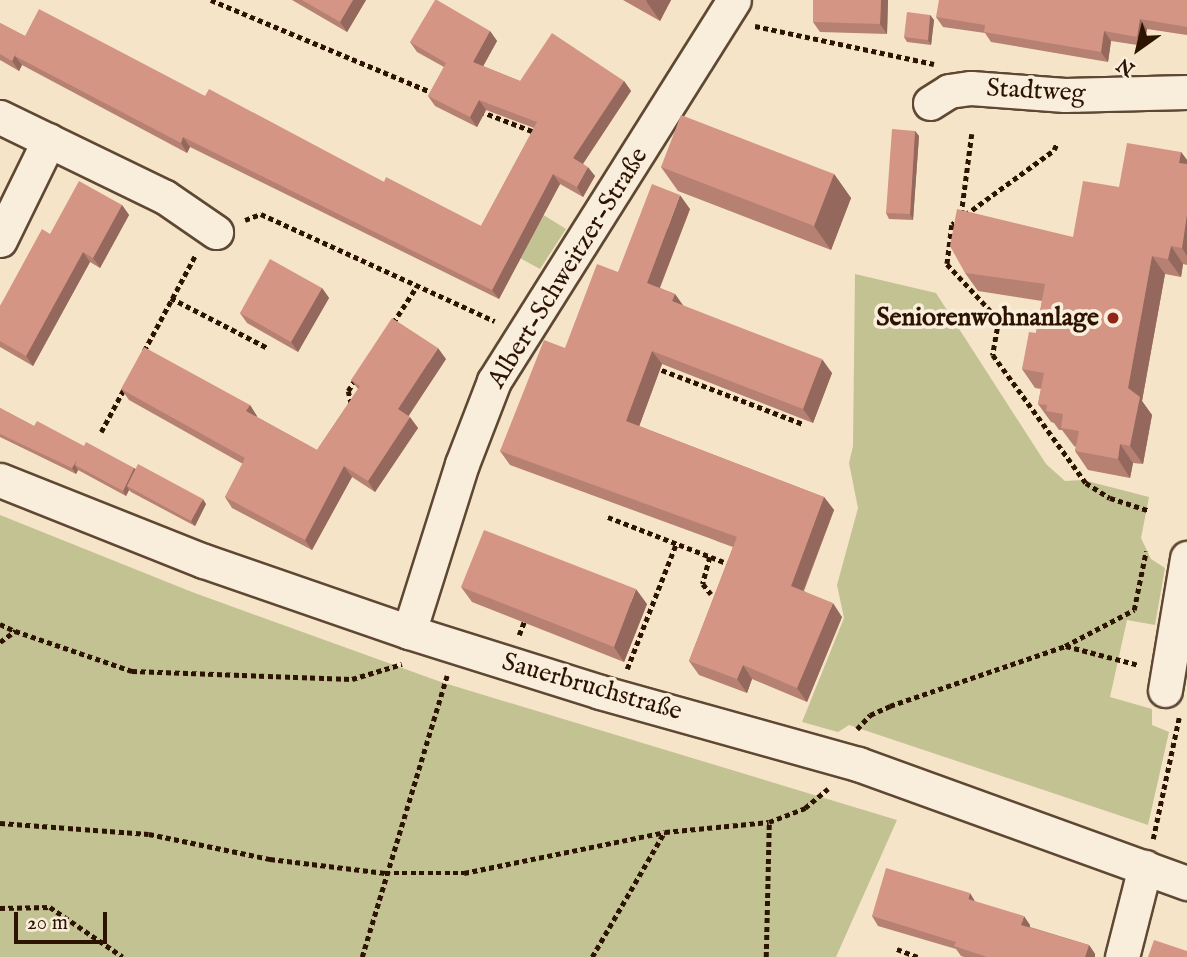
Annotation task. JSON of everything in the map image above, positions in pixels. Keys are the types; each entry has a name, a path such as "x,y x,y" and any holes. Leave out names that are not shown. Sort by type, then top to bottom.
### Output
{"street":[{"name":"Albert-Schweitzer-Straße","path":"409,632 462,464 494,381 729,9"},
{"name":"Stadtweg","path":"939,97 1187,92"},
{"path":"0,117 165,197 216,232"},
{"path":"0,240 48,140"},
{"name":"Sauerbruchstraße","path":"0,480 204,561 409,632 859,764 1187,883"},
{"path":"1167,679 1187,558"},
{"path":"1122,957 1145,867"}],"path":[{"path":"211,0 439,95"},
{"path":"729,9 933,62 939,97"},
{"path":"476,109 550,138"},
{"path":"961,218 972,134"},
{"path":"1058,143 1045,158 952,225 947,264 999,320 993,355 1086,483 1110,498 1150,511"},
{"path":"140,359 195,255 216,232 261,214 522,333"},
{"path":"391,327 417,286"},
{"path":"172,298 268,348"},
{"path":"640,361 803,424"},
{"path":"347,416 352,407 348,391 362,369"},
{"path":"101,432 127,384"},
{"path":"608,517 746,571"},
{"path":"624,676 676,544"},
{"path":"857,729 870,715 890,706 1065,646 1134,610 1146,551"},
{"path":"709,557 703,584 711,594"},
{"path":"0,624 132,671 146,672 352,679 456,647"},
{"path":"0,642 15,631"},
{"path":"1065,646 1167,679 1178,712 1179,726 1145,867"},
{"path":"362,957 385,873 456,647"},
{"path":"0,823 149,834 270,859 385,873 464,873 665,832 769,822 805,808 859,764"},
{"path":"766,957 769,822"},
{"path":"592,957 665,832"},
{"path":"0,908 50,907 123,957"},
{"path":"897,950 918,957"}],"green space":[{"path":"542,214 566,229 540,269 518,257"},
{"path":"855,274 936,293 1046,464 1065,481 1083,480 1149,497 1141,538 1151,559 1165,568 1155,625 1127,620 1110,697 1152,709 1152,725 1169,732 1148,825 849,725 838,732 802,722 844,618 837,585 858,508 849,463 853,446"},
{"path":"0,515 192,592 441,682 897,820 836,957 0,957"}],"building":[{"path":"302,0 353,0 340,22"},
{"path":"435,0 490,31 473,62 520,81 552,33 624,81 573,158 588,167 577,187 553,174 492,290 183,137 181,143 15,56 18,49 12,61 0,54 0,23 25,36 39,9 205,96 209,89 384,182 386,177 481,226 537,122 479,100 470,117 428,96 446,63 410,42"},
{"path":"813,0 881,0 880,24 813,22"},
{"path":"939,0 1187,0 1187,27 1140,19 1137,37 1104,31 1101,52 984,32 985,25 936,17"},
{"path":"907,12 930,15 928,40 904,37"},
{"path":"681,115 834,174 814,226 661,167"},
{"path":"892,129 915,131 910,214 886,213"},
{"name":"Seniorenwohnanlage","path":"1127,143 1181,152 1179,163 1187,164 1187,214 1182,248 1171,246 1168,259 1152,256 1128,388 1140,397 1130,446 1120,444 1118,459 1075,451 1079,431 1061,428 1063,414 1046,411 1047,405 1038,404 1044,373 1022,369 1029,332 1036,333 1045,284 965,273 950,246 957,209 1073,237 1083,181 1119,187"},
{"path":"79,181 122,205 93,258 83,252 26,356 0,341 0,306 42,229 50,234"},
{"path":"652,184 680,195 647,283 675,294 672,301 822,359 803,409 652,351 626,421 824,497 791,586 833,603 797,688 743,665 737,679 689,661 737,537 500,451 544,340 565,348 597,264 618,272"},
{"path":"270,259 322,288 291,342 240,313"},
{"path":"392,318 438,348 398,409 410,417 368,481 344,466 305,540 225,497 245,458 121,389 144,347 250,405 246,411 317,450 360,386 351,380"},
{"path":"0,408 34,426 37,421 84,446 86,442 134,468 123,491 75,465 77,460 72,468 0,434"},
{"path":"138,464 203,499 191,521 127,486"},
{"path":"484,530 636,589 614,647 461,587"},
{"path":"886,868 970,893 968,899 1024,916 1021,925 1089,945 1085,957 987,957 954,946 956,942 872,916"},
{"path":"1154,940 1187,951 1187,957 1148,957"}],"place":[{"name":"Seniorenwohnanlage","path":"1113,318"}]}
